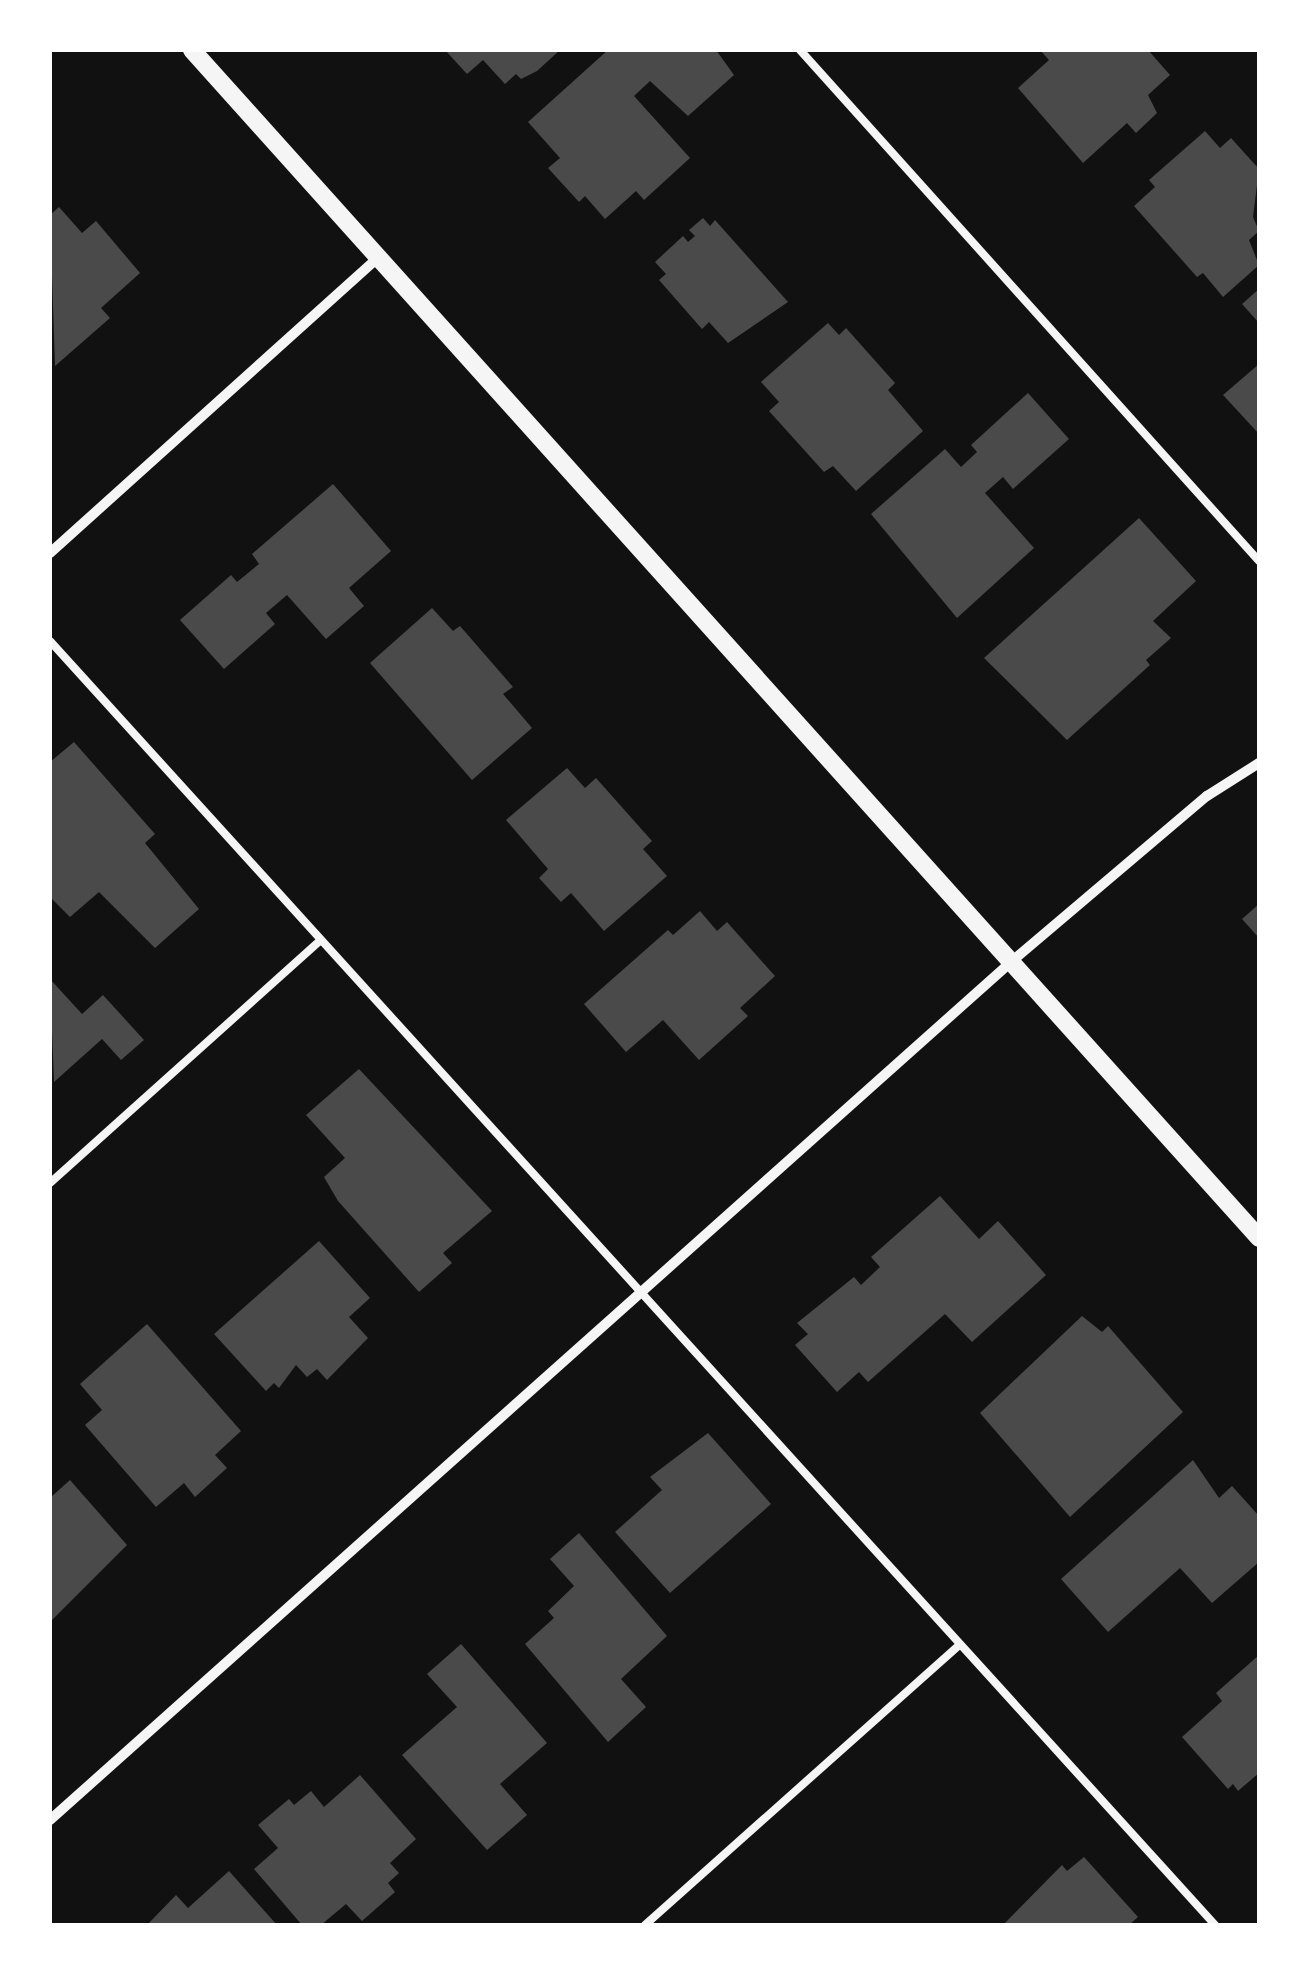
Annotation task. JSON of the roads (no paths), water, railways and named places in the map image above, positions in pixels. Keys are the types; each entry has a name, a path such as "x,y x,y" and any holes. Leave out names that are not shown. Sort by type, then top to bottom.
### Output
{"street":[{"path":"192,50 1259,1238"},
{"path":"50,552 380,257"},
{"path":"50,1820 636,1292 1011,962 1207,796 1259,764"}],"lane":[{"path":"800,50 1259,561"},
{"path":"50,641 636,1292 1216,1925"},
{"path":"50,1184 320,941"},
{"path":"645,1925 960,1646"}]}
